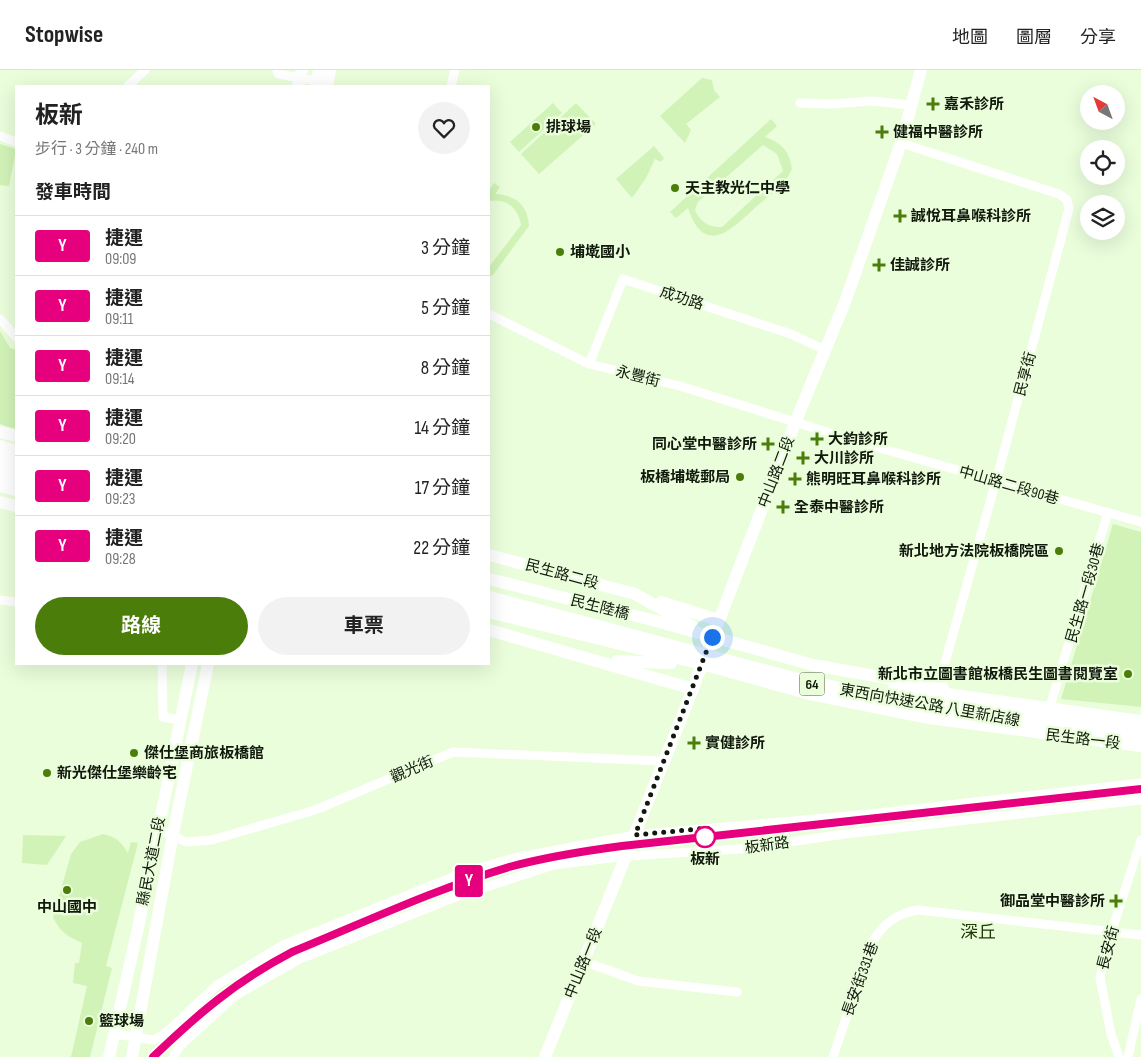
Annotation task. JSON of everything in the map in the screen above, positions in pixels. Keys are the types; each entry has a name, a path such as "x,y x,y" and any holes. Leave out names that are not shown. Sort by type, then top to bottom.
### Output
{"highway":[{"path":"0,460 15,464"},
{"path":"0,472 15,477"},
{"name":"東西向快速公路 八里新店線","path":"490,589 676,636 799,672 914,693 1141,723"},
{"name":"東西向快速公路 八里新店線","path":"490,599 801,682 912,704 1141,737"}],"main road":[{"path":"323,81 330,70"},
{"name":"中山路二段","path":"620,870 856,272 901,143 921,70"},
{"path":"0,432 15,436"},
{"path":"0,446 15,451"},
{"path":"0,486 15,490"},
{"path":"0,502 15,506"},
{"name":"民生路二段","path":"490,555 635,594 718,620"},
{"name":"民生陸橋","path":"490,579 712,637"},
{"name":"民生路二段","path":"635,594 712,637"},
{"path":"490,612 702,664"},
{"path":"490,630 693,689"},
{"name":"民生路一段","path":"712,637 814,665 938,687 1141,715"},
{"path":"596,660 702,664"},
{"name":"民生路一段","path":"702,664 810,694 928,718 1141,746"},
{"name":"縣民大道二段","path":"109,1057 192,665"},
{"name":"縣民大道二段","path":"132,1057 173,834 208,665"},
{"name":"中山路一段","path":"545,1057 620,870"}],"street":[{"path":"129,85 145,70"},
{"path":"277,70 278,74 323,81"},
{"path":"451,85 455,70"},
{"path":"800,103 832,104 871,100 912,105"},
{"path":"0,136 15,142"},
{"name":"民享街","path":"901,143 1059,194 1067,200 1069,209 996,481 928,718"},
{"name":"成功路","path":"589,364 623,280 791,334 825,350"},
{"name":"永豐街","path":"490,314 589,364 680,386 795,423"},
{"path":"0,319 15,336"},
{"name":"中山路二段90巷","path":"795,423 1141,522"},
{"name":"民生路一段30巷","path":"1052,703 1108,512"},
{"path":"0,600 15,602"},
{"path":"162,665 163,717 179,720"},
{"name":"觀光街","path":"158,829 173,834 186,842 212,840 315,810 453,752 664,761"},
{"name":"板新路","path":"115,1034 154,1040 167,1032 217,984 283,945 371,908 476,868 569,846 635,835 870,814 1141,783"},
{"name":"板新路","path":"173,1057 180,1046 236,995 300,959 458,896 554,866 626,856 740,849 844,834 1141,800"},
{"name":"長安街","path":"1119,1057 1111,1034 1100,978 1111,933 1141,840"},
{"name":"長安街331巷","path":"833,1057 871,944 882,928 906,912 918,910 1141,935"},
{"path":"584,961 638,981 737,992"},
{"path":"1128,1057 1141,999"}],"green space":[{"path":"702,78 712,80 714,90 720,97 686,124 691,130 685,143 660,116"},
{"name":"排球場","path":"553,103 562,113 519,152 510,142"},
{"path":"576,103 596,124 539,174 521,154"},
{"path":"771,119 777,126 765,137 784,148 792,169 777,189 729,230 711,236 703,232 695,223 688,208 676,218 670,212","holes":["763,145 777,154 783,171 722,227 710,225 700,218 695,210 698,202"]},
{"path":"0,144 15,149 15,154 9,186 0,185"},
{"path":"654,146 664,158 661,162 655,159 646,178 632,198 616,179"},
{"path":"494,183 500,187 495,194 509,196 520,202 526,212 529,226 493,275 490,276 490,266 521,225 520,219 511,206 501,201 490,201 490,189"},
{"path":"0,331 10,348 15,350 15,429 0,424"},
{"path":"1113,524 1141,532 1141,707 1061,699"},
{"path":"103,834 118,840 128,853 131,842 138,843 106,966 112,968 90,1057 71,1057 87,986 73,983 75,963 79,963 82,943 64,933 53,917 71,854 80,842"},
{"path":"23,835 66,836 47,865 22,863"}],"railway":[{"path":"153,1057 218,999 292,952 427,896 523,863 622,846 1141,789"}],"metro line":[{"name":"Y","path":"153,1057 202,1010 247,976 266,965 292,952 461,884 487,874 532,861 622,846 1141,789"}],"place":[{"name":"嘉禾診所","path":"933,104"},
{"name":"排球場","path":"536,127"},
{"name":"健福中醫診所","path":"882,132"},
{"name":"天主教光仁中學","path":"675,188"},
{"name":"誠悅耳鼻喉科診所","path":"900,216"},
{"name":"埔墘國小","path":"560,252"},
{"name":"佳誠診所","path":"879,265"},
{"name":"大鈞診所","path":"817,439"},
{"name":"同心堂中醫診所","path":"768,444"},
{"name":"大川診所","path":"803,458"},
{"name":"板橋埔墘郵局","path":"740,477"},
{"name":"熊明旺耳鼻喉科診所","path":"795,479"},
{"name":"全泰中醫診所","path":"783,507"},
{"name":"新北地方法院板橋院區","path":"1059,551"},
{"name":"新北市立圖書館板橋民生圖書閱覽室","path":"1128,674"},
{"name":"實健診所","path":"694,743"},
{"name":"傑仕堡商旅板橋館","path":"134,753"},
{"name":"新光傑仕堡樂齡宅","path":"47,773"},
{"name":"板新","path":"705,837"},
{"name":"中山國中","path":"67,890"},
{"name":"御品堂中醫診所","path":"1116,901"},
{"name":"籃球場","path":"89,1021"}],"district":[{"name":"深丘","path":"978,932"}],"route":[{"path":"705,837 708,828 635,835 712,637"}]}
